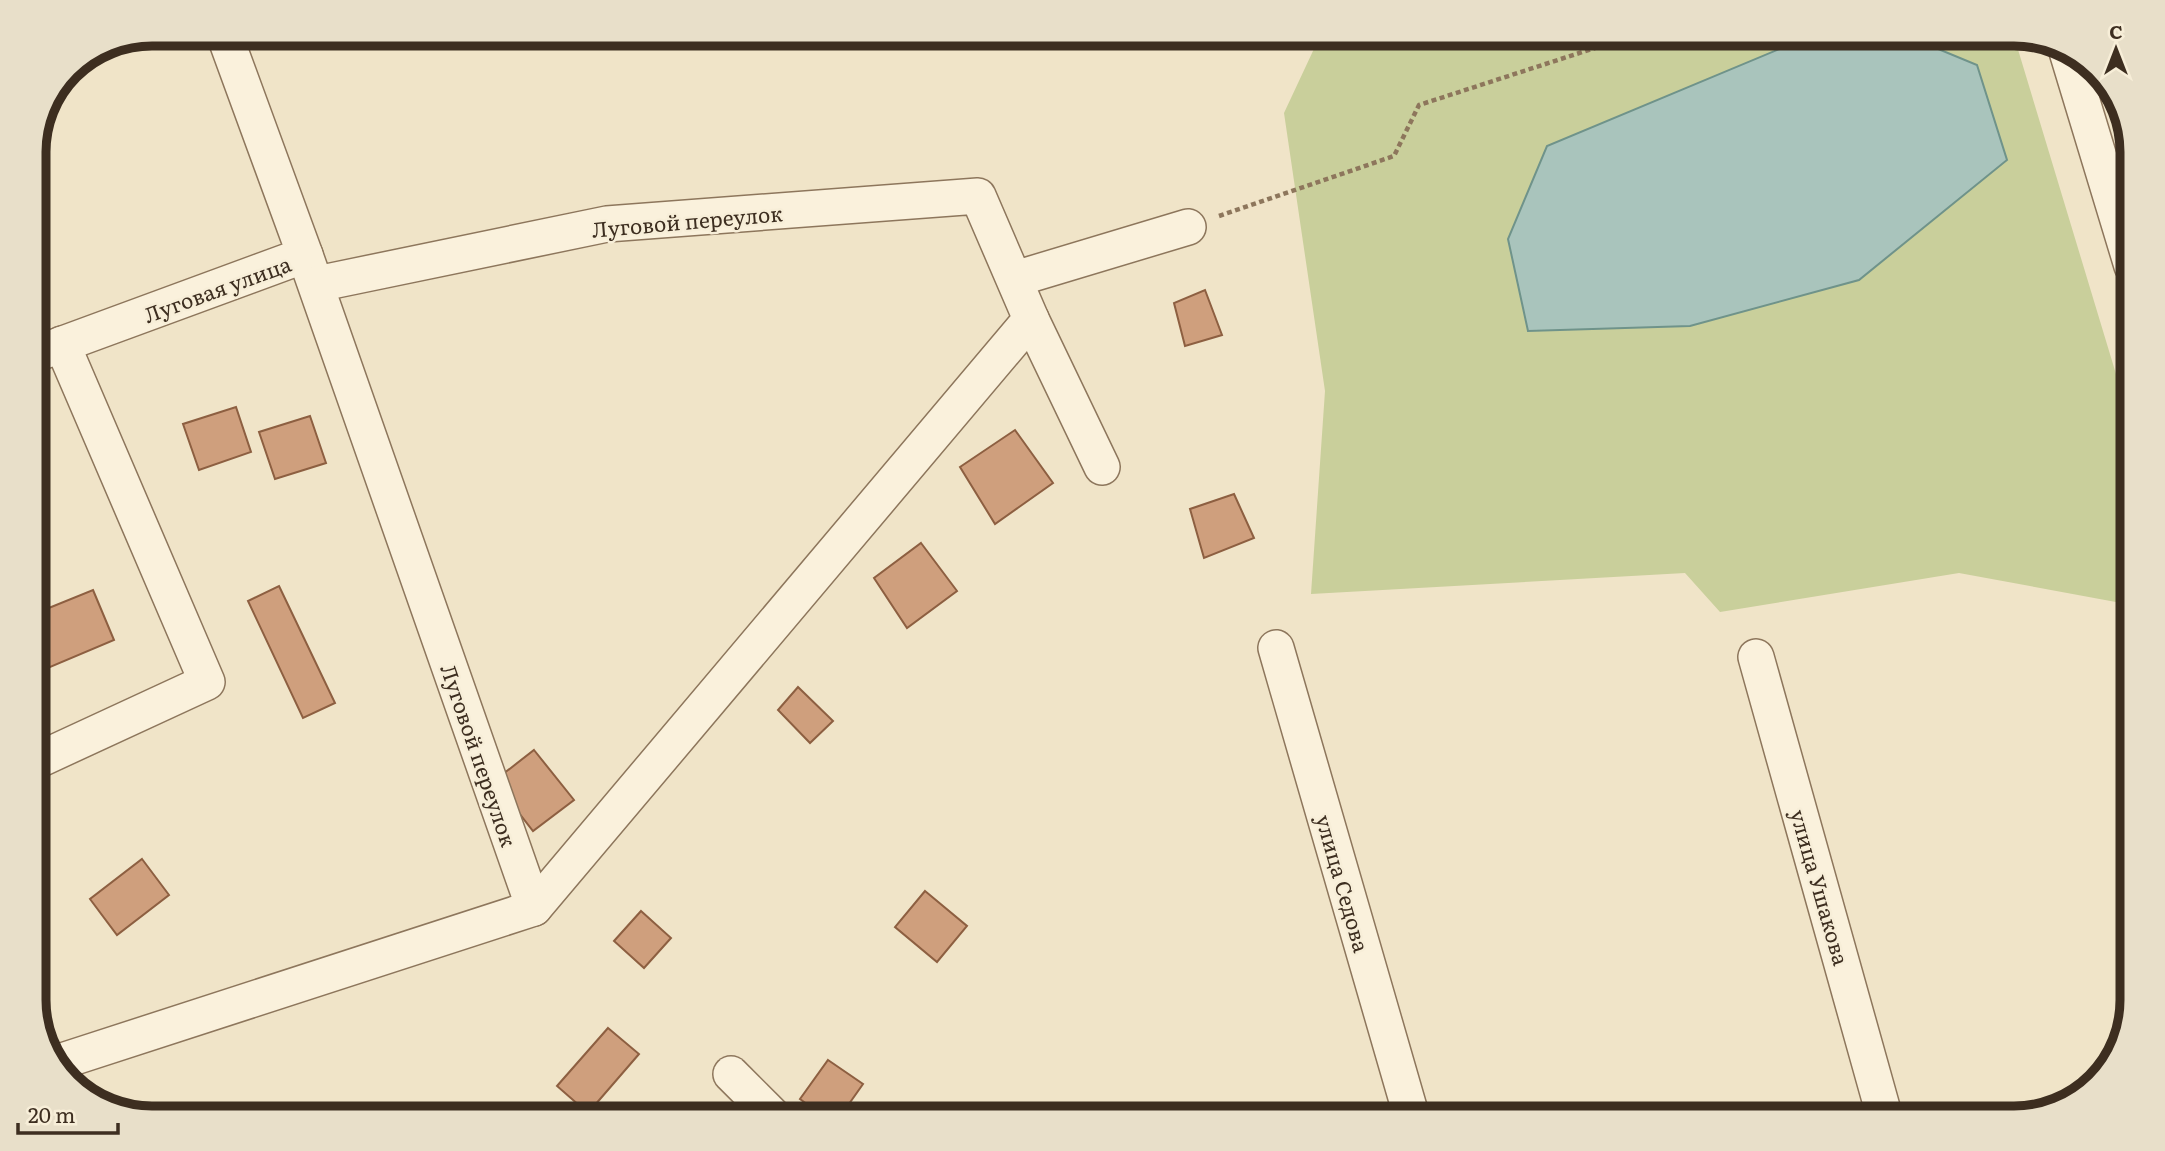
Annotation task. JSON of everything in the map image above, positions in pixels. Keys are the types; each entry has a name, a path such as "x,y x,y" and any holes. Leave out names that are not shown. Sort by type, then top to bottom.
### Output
{"street":[{"name":"Луговая улица","path":"48,350 311,270 229,46"},
{"path":"2070,62 2119,223"},
{"name":"Луговой переулок","path":"534,908 311,270 607,224 978,196 1015,279"},
{"path":"1102,467 1031,319 1015,279 1188,227"},
{"path":"65,1060 534,908 1031,319"},
{"path":"46,756 207,682 48,350"},
{"name":"улица Седова","path":"1276,648 1409,1106"},
{"name":"улица Ушакова","path":"1756,656 1882,1106"},
{"path":"731,1074 763,1106"}],"path":[{"path":"1188,227 1394,156 1419,105 1601,46"}],"green space":[{"path":"1315,46 2017,46 2119,385 2120,603 1959,573 1720,612 1685,573 1311,594 1325,391 1284,113"}],"water":[{"path":"1787,46 1931,46 1977,65 2007,160 1859,280 1690,326 1528,331 1508,239 1547,146"}],"building":[{"path":"1205,290 1222,335 1185,346 1174,303"},
{"path":"236,407 251,452 199,470 183,424"},
{"path":"310,416 326,463 275,479 259,432"},
{"path":"1015,430 1053,483 995,524 960,467"},
{"path":"1234,494 1254,538 1204,558 1190,509"},
{"path":"921,543 957,591 907,628 874,578"},
{"path":"279,586 335,703 303,718 248,601"},
{"path":"93,590 114,640 46,669 46,609"},
{"path":"798,687 833,721 810,743 778,710"},
{"path":"534,750 574,800 533,831 494,781"},
{"path":"142,859 169,895 117,935 90,899"},
{"path":"925,891 967,926 937,962 895,927"},
{"path":"641,911 671,938 644,968 614,941"},
{"path":"608,1028 639,1054 594,1106 580,1106 557,1086"},
{"path":"828,1060 863,1084 847,1106 810,1106 800,1099"}]}
